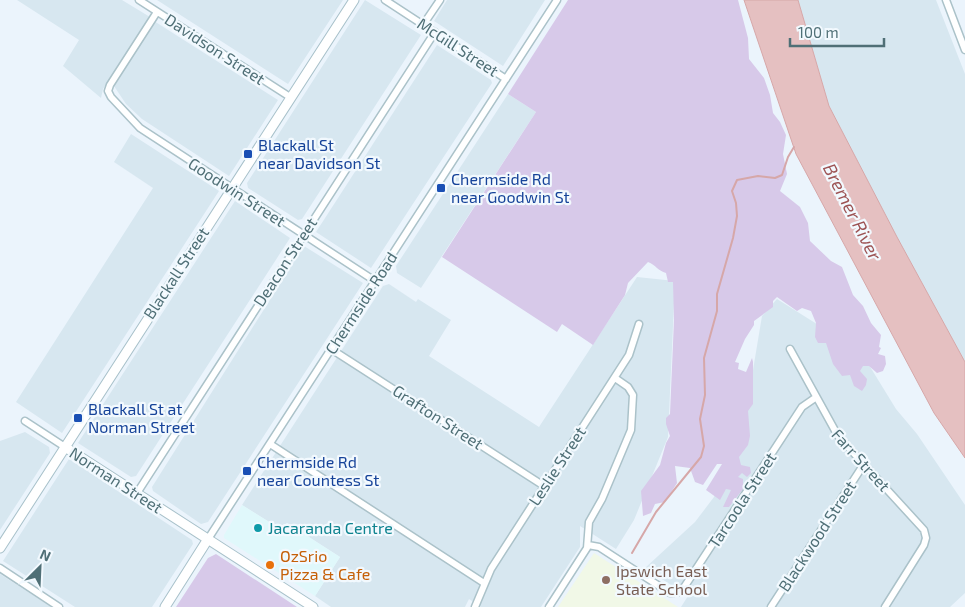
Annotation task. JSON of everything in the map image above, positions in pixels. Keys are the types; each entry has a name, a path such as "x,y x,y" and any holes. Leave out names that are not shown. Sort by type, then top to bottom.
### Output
{"street":[{"name":"Davidson Street","path":"140,0 290,97"},
{"name":"Blackall Street","path":"0,548 354,0"},
{"name":"McGill Street","path":"385,0 506,78"},
{"path":"424,25 440,0"},
{"name":"Chermside Road","path":"165,607 557,0"},
{"path":"946,0 965,50"},
{"name":"Goodwin Street","path":"157,12 108,92 137,126 375,281"},
{"name":"Deacon Street","path":"136,493 435,32"},
{"name":"Leslie Street","path":"475,607 484,582 615,378 630,352 639,324"},
{"name":"Grafton Street","path":"331,349 544,486"},
{"name":"Farr Street","path":"790,349 815,398 838,436 924,530 926,538 924,546 884,607"},
{"path":"549,607 588,545 588,522 602,499 631,426 632,392 615,378"},
{"name":"Tarcoola Street","path":"588,545 600,548 670,593 681,592 802,407 815,398"},
{"name":"Norman Street","path":"25,421 313,607"},
{"path":"270,444 484,582"},
{"name":"Blackwood Street","path":"771,607 864,464"},
{"path":"0,568 60,607"}],"shaded area":[{"path":"17,0 122,0 150,17 103,89 101,98 63,66 79,40"},
{"path":"157,0 343,0 288,84"},
{"path":"365,0 421,35 302,219 298,220 248,188 247,183"},
{"path":"447,0 545,0 503,66 434,21"},
{"path":"568,0 738,0 748,38 749,59 764,78 770,95 773,113 786,135 783,154 787,174 780,191 800,207 808,223 810,241 831,261 842,267 853,295 863,306 871,323 881,335 879,347 881,348 878,354 885,356 886,364 883,371 877,373 869,366 863,366 860,371 867,379 862,391 854,386 850,375 842,376 833,364 826,343 818,343 815,337 816,323 811,311 802,308 797,311 777,297 773,301 773,307 754,321 754,325 745,339 735,362 739,363 738,369 746,372 752,358 753,362 753,404 748,411 750,436 748,445 739,457 741,465 750,467 751,473 747,477 742,473 738,477 743,479 743,489 729,507 723,507 731,490 726,489 720,500 706,490 722,464 717,464 703,485 695,482 690,468 675,466 677,483 665,502 655,504 651,513 643,516 641,491 660,465 670,436 666,418 670,414 674,320 673,282 668,282 666,273 648,262 628,283 625,295 593,345 562,324 557,332 442,257 536,112 508,94"},
{"path":"798,0 936,0 965,74 965,362 829,106"},
{"path":"154,21 278,100 229,176 142,119 126,104 114,86"},
{"path":"437,45 491,80 492,83 371,268 316,232"},
{"path":"508,94 536,112 421,288 397,273 396,266"},
{"path":"131,134 219,191 62,433 16,402 153,188 114,162"},
{"path":"235,201 290,238 136,476 131,477 78,443"},
{"path":"304,246 363,283 208,522 201,524 153,491 152,487"},
{"path":"637,277 675,281 668,437 634,520 616,549 580,526 580,547 541,607 481,607 469,599 465,607 331,607 315,596 340,557 287,523 282,530 242,505 383,286 389,284 416,302 418,299 451,320 429,356 539,427"},
{"path":"777,299 820,326 834,308 896,409 917,434 965,505 965,593 950,607 681,607 688,596 645,568 695,522 714,497 751,382 762,316"},
{"path":"25,432 49,447 50,453 0,530 0,441"},
{"path":"69,459 192,540 193,544 152,607 75,607 3,561"},
{"path":"242,505 282,530 287,523 340,557 315,596 224,538"},
{"name":"Ipswich East State School","path":"594,553 678,607 558,607"},
{"path":"216,554 297,607 176,607 208,558"},
{"path":"0,574 50,606 50,607 0,607"}],"water":[{"name":"Bremer River","path":"744,0 798,0 829,106 965,362 965,458 934,413 796,154"}],"waterway":[{"path":"632,553 656,512 701,457 704,446 700,419 705,395 704,358 717,311 717,294 733,238 737,216 736,203 732,191 737,180 758,176 775,178 782,175 788,157 794,147"}],"place":[{"name":"Blackall St near Davidson St","path":"248,154"},
{"name":"Chermside Rd near Goodwin St","path":"441,188"},
{"name":"Blackall St at Norman Street","path":"78,418"},
{"name":"Chermside Rd near Countess St","path":"247,471"},
{"name":"Jacaranda Centre","path":"258,528"},
{"name":"OzSrio Pizza & Cafe","path":"270,565"},
{"name":"Ipswich East State School","path":"606,580"}]}
